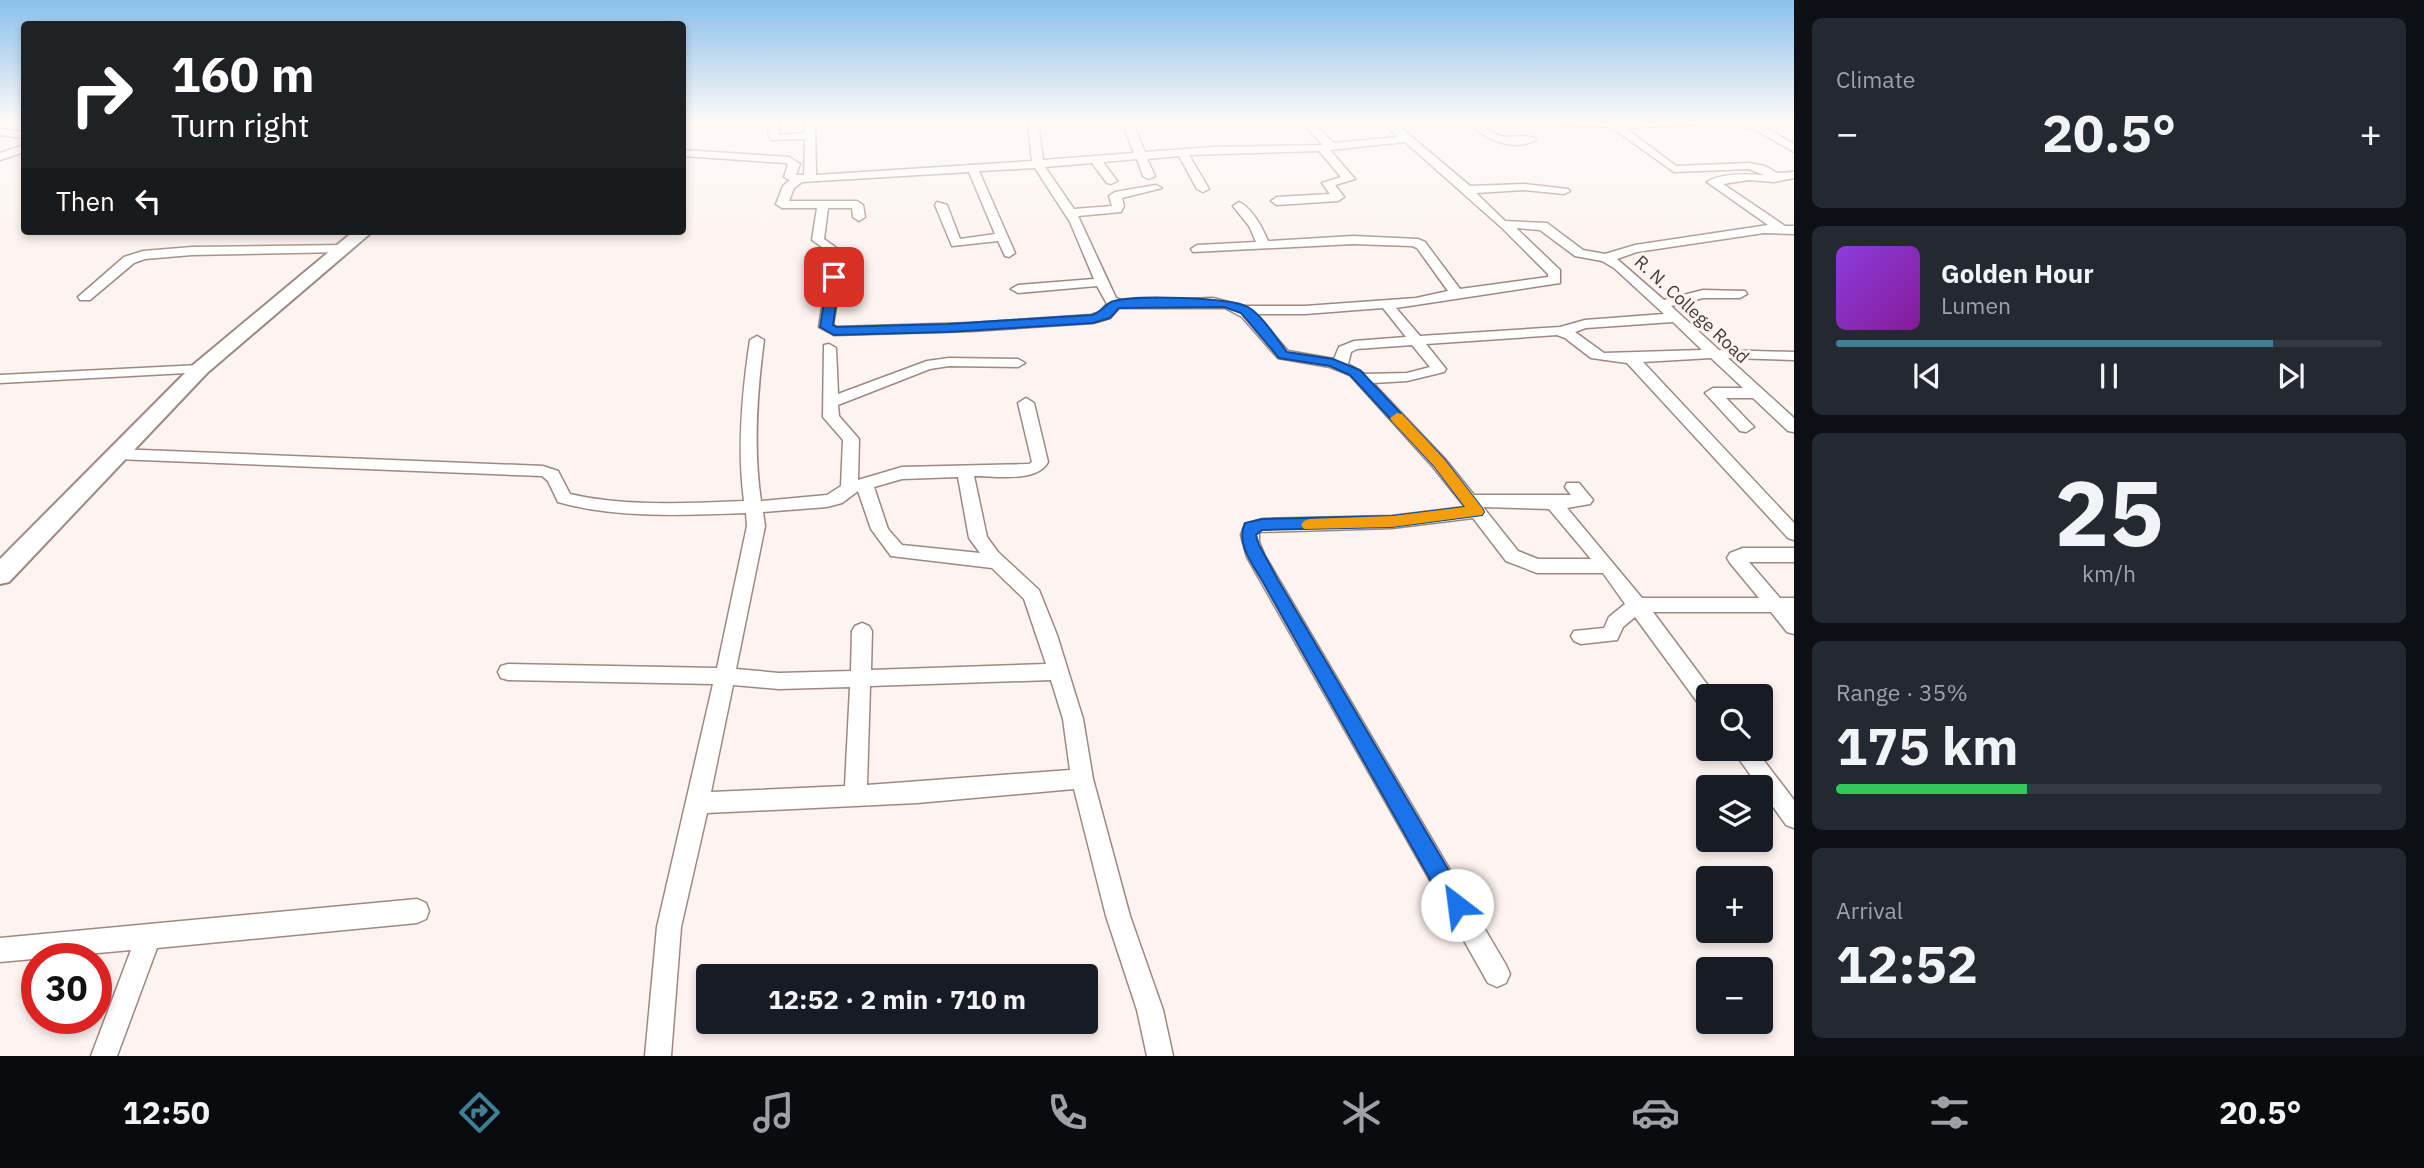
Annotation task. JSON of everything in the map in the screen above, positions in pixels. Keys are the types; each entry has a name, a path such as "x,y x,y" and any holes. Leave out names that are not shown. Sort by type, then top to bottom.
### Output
{"main road":[{"path":"0,575 200,369 359,235"}],"street":[{"path":"792,171 790,177 804,178 930,171"},
{"path":"804,178 805,171"},
{"path":"974,171 1009,254"},
{"path":"1043,171 1071,213 1106,296 1115,304 1213,302 1226,303 1245,310 1305,310 1416,302 1456,293 1550,282 1557,277 1507,226 1445,171"},
{"path":"1104,171 1111,181"},
{"path":"1147,171 1149,176"},
{"path":"1193,171 1203,189"},
{"path":"1277,201 1338,197 1328,183 1349,179 1344,171"},
{"path":"1714,171 1725,179"},
{"path":"1766,171 1774,176 1794,175"},
{"path":"1774,176 1774,180 1749,177 1713,182 1780,228"},
{"path":"804,178 789,186 782,204 857,205 859,217"},
{"path":"1467,190 1524,187 1564,191"},
{"path":"1071,213 1117,209 1115,196 1156,188"},
{"path":"823,205 818,240 832,249 833,272 826,327 834,331 960,328 1093,319 1105,315 1115,304"},
{"path":"941,205 956,243 1001,237"},
{"path":"1240,206 1255,225 1263,243"},
{"name":"R. N. College Road","path":"1507,226 1543,226 1579,253 1606,258 1625,270 1794,427"},
{"path":"1606,258 1635,249 1780,228 1794,230"},
{"path":"1197,249 1263,243 1385,239 1414,242 1420,245 1456,293"},
{"path":"85,297 129,260 143,255 192,251 342,249"},
{"path":"1018,289 1101,282"},
{"path":"1660,305 1703,294 1740,294"},
{"path":"1361,379 1407,377 1439,369 1386,304"},
{"path":"1245,310 1283,355 1340,365 1361,379 1439,463 1512,556 1549,567 1607,566"},
{"path":"1340,365 1344,350 1350,346 1563,331 1585,324 1674,318"},
{"path":"1563,331 1570,333 1594,354 1632,359 1714,354 1794,356"},
{"path":"658,1056 669,927 699,803 756,526 750,485 749,407 757,340"},
{"path":"829,348 831,417 851,439 856,485 887,543 897,551 998,562"},
{"path":"1632,359 1794,534"},
{"path":"829,403 927,365 949,362 1018,363"},
{"path":"0,379 200,369"},
{"path":"1746,427 1713,393 1757,393"},
{"path":"117,454 276,461 389,461 505,468 553,473 564,498 574,501 660,508 754,507 836,499 856,485 902,473 1038,466 1040,462 1026,403"},
{"path":"965,471 978,538 1032,595 1059,672 1073,719 1082,779 1122,928 1150,1010 1160,1056"},
{"path":"1497,974 1279,596 1248,535 1251,527 1262,525 1392,522 1473,506 1584,500 1573,487"},
{"path":"1554,503 1607,566 1696,685"},
{"path":"1794,555 1737,555 1735,558 1785,605 1794,627"},
{"path":"1581,636 1610,635 1616,622 1637,605 1785,605"},
{"path":"856,796 862,631"},
{"path":"508,672 725,676 779,681 1059,672"},
{"path":"1752,761 1794,818"},
{"path":"699,803 856,796 1082,779"},
{"path":"0,950 417,911"},
{"path":"104,1056 149,935"}],"slow traffic":[{"path":"1309,525 1392,522 1477,512 1439,463 1397,418"}],"route":[{"path":"834,277 826,327 834,331 948,328 1093,319 1105,315 1115,304 1226,303 1245,310 1283,355 1333,363 1355,372 1439,463 1477,512 1392,522 1262,525 1251,527 1248,535 1272,584 1457,905"}]}
